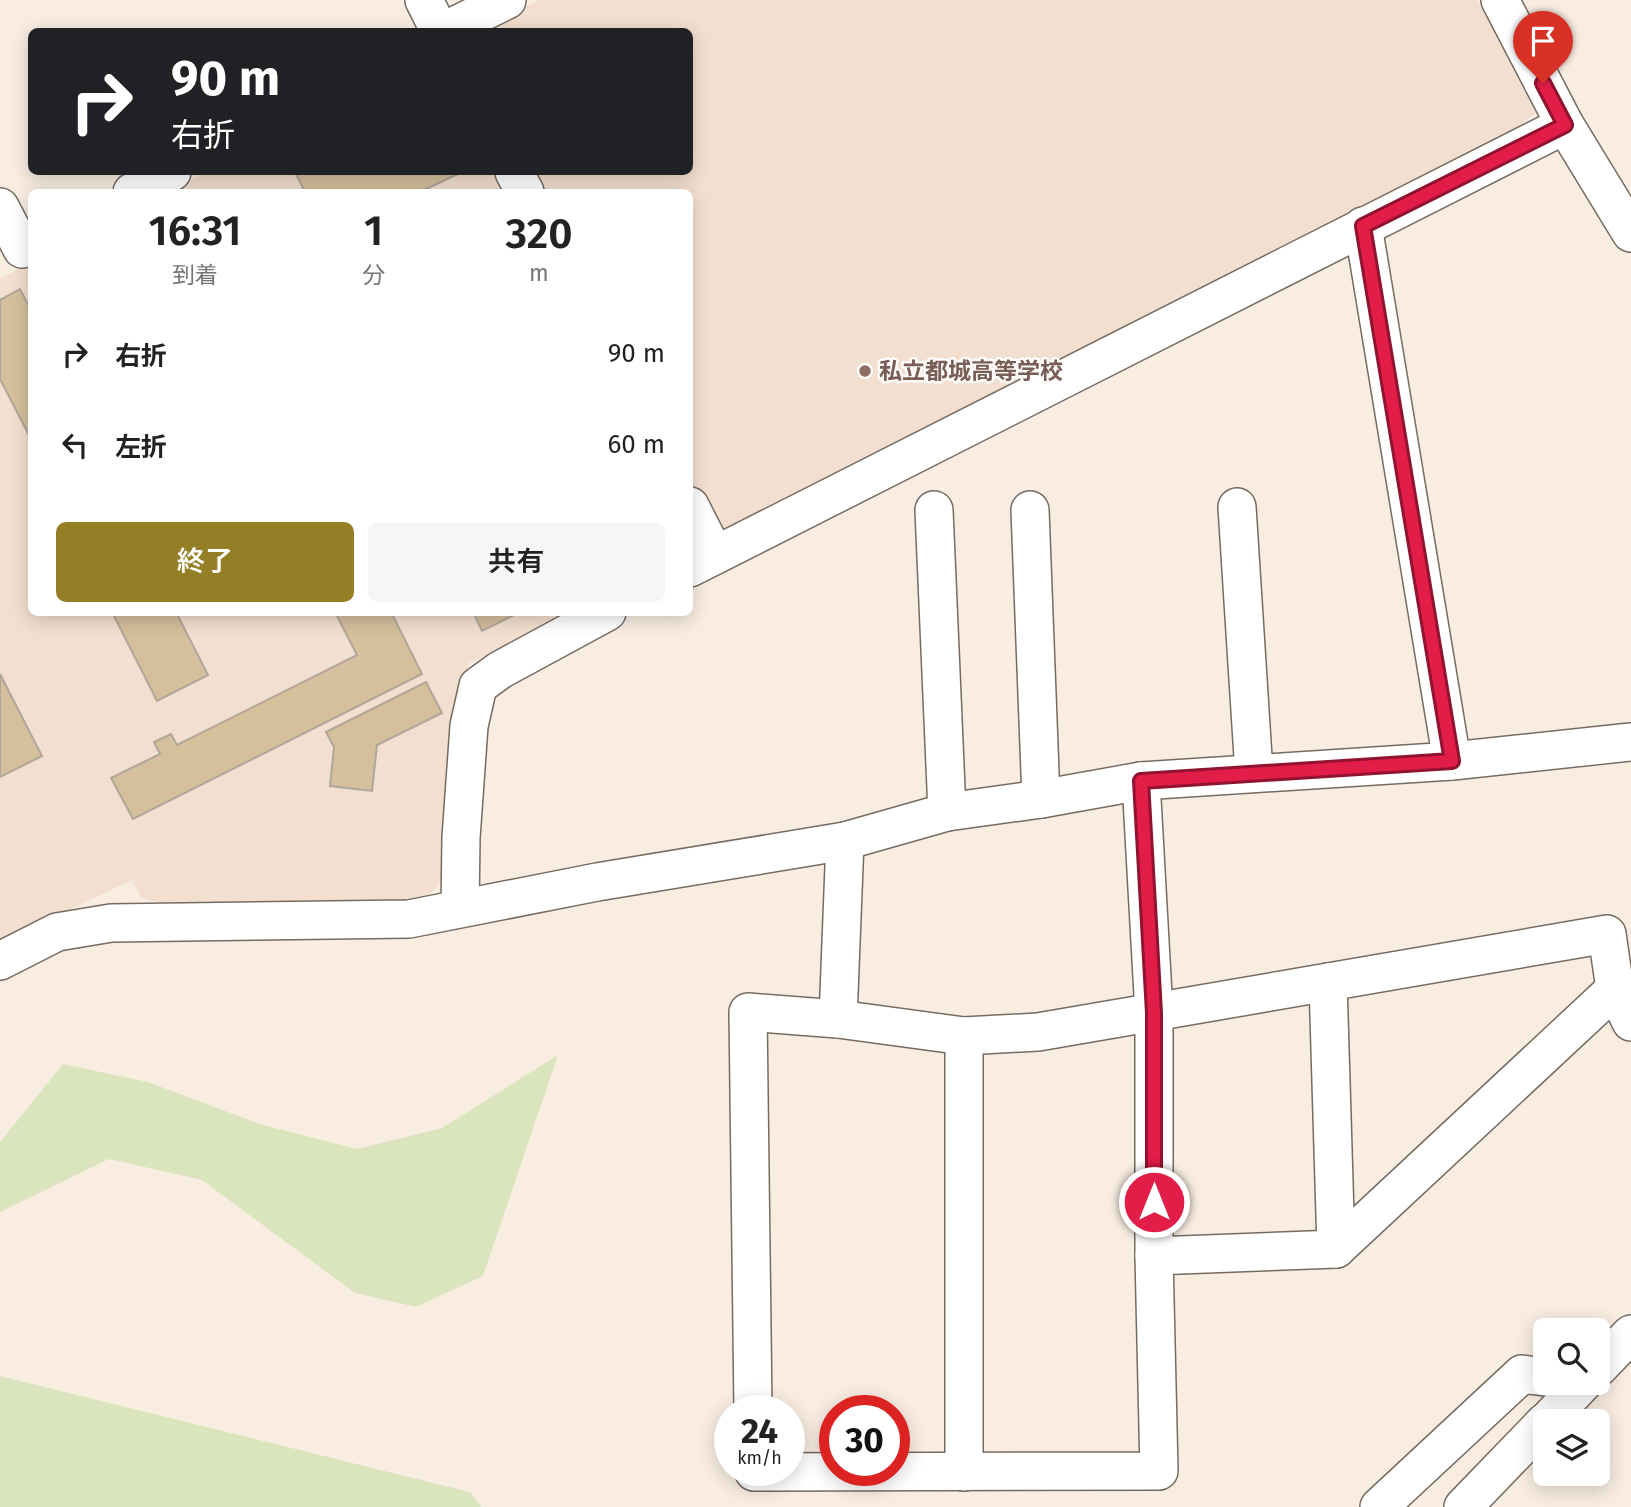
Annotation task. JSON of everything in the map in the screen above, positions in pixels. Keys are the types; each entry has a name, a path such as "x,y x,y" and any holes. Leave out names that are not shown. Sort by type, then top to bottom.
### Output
{"street":[{"path":"424,0 439,28"},
{"path":"449,28 507,0"},
{"path":"1500,0 1565,125 1631,233"},
{"path":"693,520 702,562 1565,125"},
{"path":"138,189 166,175"},
{"path":"0,206 18,251"},
{"path":"1363,226 1452,761"},
{"path":"1237,507 1254,773"},
{"path":"934,510 947,812"},
{"path":"1030,510 1041,799"},
{"path":"460,908 461,838 469,726 478,686 500,670 600,616"},
{"path":"0,961 57,932 111,923 409,919 597,882 845,841 947,812 1141,781 1452,761 1631,741"},
{"path":"805,1472 1160,1471 1154,1256 1154,1013 1141,781"},
{"path":"838,1019 845,841"},
{"path":"753,1395 748,1012 838,1019 964,1036 1038,1032 1607,934 1615,989 1631,1022"},
{"path":"1328,982 1336,1248"},
{"path":"1154,1256 1336,1248 1615,989"},
{"path":"964,1036 964,1472"},
{"path":"1610,1356 1631,1334"},
{"path":"1379,1507 1522,1374 1533,1375"},
{"path":"1558,1409 1572,1395"},
{"path":"1463,1507 1533,1435"}],"shaded area":[{"name":"私立都城高等学校","path":"539,0 1477,0 1537,112 1515,129 693,548 693,189 173,189 201,175 693,175 693,28 484,28"},
{"path":"28,264 28,616 562,616 468,664 452,861 431,893 399,901 161,903 142,898 132,880 0,943 0,279"}],"green space":[{"path":"558,1055 483,1276 416,1307 355,1293 202,1180 109,1159 0,1212 0,1142 63,1064 148,1082 263,1125 357,1149 442,1128"},
{"path":"0,1376 470,1492 481,1507 0,1507"}],"building":[{"path":"296,175 456,175 426,189 304,189"},
{"path":"20,289 28,304 28,433 0,379 0,300"},
{"path":"114,616 178,616 208,675 157,701"},
{"path":"337,616 393,616 422,674 133,819 111,778 160,754 154,742 171,734 177,745 357,655"},
{"path":"475,616 512,616 482,631"},
{"path":"0,674 42,756 0,777"},
{"path":"426,682 442,713 377,745 372,791 330,786 334,747 326,732"}],"place":[{"name":"私立都城高等学校","path":"865,371"}],"route":[{"path":"1154,1202 1154,1013 1141,781 1452,761 1363,226 1565,125 1543,83"}]}
